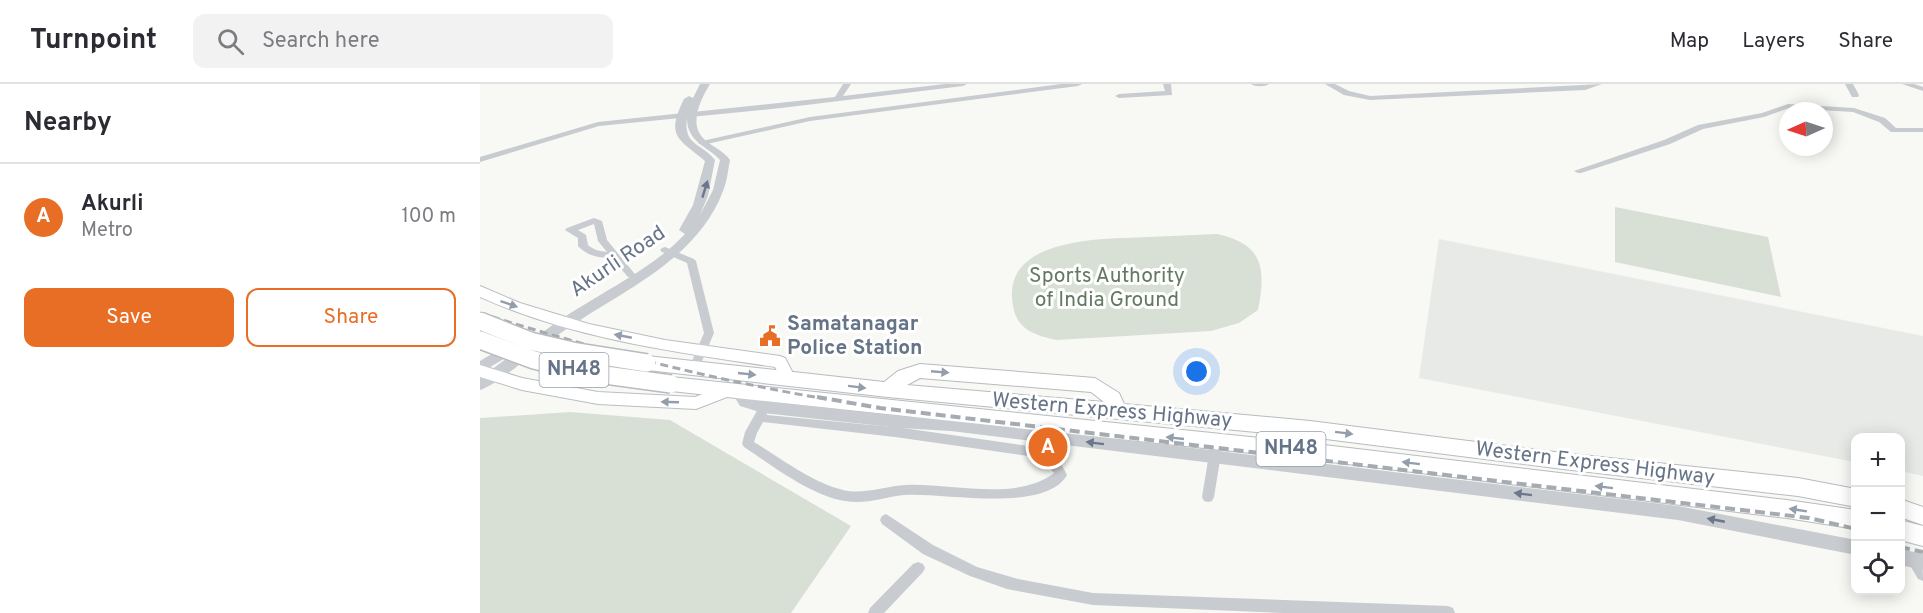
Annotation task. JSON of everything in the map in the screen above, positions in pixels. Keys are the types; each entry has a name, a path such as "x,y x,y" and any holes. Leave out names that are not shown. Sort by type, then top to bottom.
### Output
{"highway":[{"name":"Western Express Highway","path":"480,321 530,341 577,352 647,363 888,390 1310,429 1585,464 1798,487 1851,497"},
{"name":"Western Express Highway","path":"480,340 534,360 583,372 733,392 764,406 1787,509 1851,519"},
{"path":"888,390 905,376 920,370 1095,385 1112,398 1117,411"},
{"path":"984,399 994,376"},
{"path":"1905,510 1923,516"},
{"path":"1905,531 1923,536"}],"main road":[{"path":"480,291 560,322 618,336 780,362 788,379"},
{"path":"485,371 522,384 608,399 696,402 733,392"}],"street":[{"path":"686,115 697,84"},
{"path":"686,115 705,84"},
{"path":"838,98 847,84"},
{"path":"869,95 877,84"},
{"path":"480,160 584,127 963,84"},
{"path":"702,143 810,119 1078,84"},
{"path":"1119,96 1169,93 1167,84"},
{"path":"1255,84 1265,84"},
{"path":"1329,84 1347,93 1370,98 1585,88 1598,84"},
{"path":"1849,84 1855,95"},
{"path":"1906,84 1923,89"},
{"path":"1578,171 1667,142 1701,127 1764,115 1788,106 1854,110 1882,120 1894,130 1923,130"},
{"name":"Akurli Road","path":"560,322 692,236 718,197 725,160 720,153 702,143 693,134 686,115"},
{"name":"Akurli Road","path":"480,385 485,371 669,252 693,219 708,179 710,160 687,144 683,136 686,115"},
{"path":"616,255 601,256 587,249 583,246 581,234 570,230 594,221 599,223 603,241 616,255 631,275"},
{"path":"669,252 691,261 709,333 694,368"},
{"path":"764,406 898,427 1028,452 1048,458 1059,467 1062,475 1054,483 1041,488 996,494 906,490 857,497 838,494 786,468 748,444 751,432 764,406"},
{"path":"898,427 951,425 1216,450 1208,497"},
{"path":"1339,464 1678,513 1851,547"},
{"path":"886,520 922,547 978,574 1010,583 1059,590 1093,599 1448,613"},
{"path":"875,613 918,568"}],"shaded area":[{"path":"1439,239 1923,336 1923,476 1905,472 1905,433 1851,433 1851,461 1419,378"}],"green space":[{"path":"1615,207 1768,237 1781,297 1615,262"},
{"name":"Sports Authority of India Ground","path":"1217,234 1233,238 1244,244 1253,252 1261,271 1262,282 1258,310 1239,323 1211,331 1056,340 1028,330 1018,321 1015,314 1013,283 1022,266 1038,254 1059,246 1083,241"},
{"path":"570,412 670,420 851,526 791,613 480,613 480,418"}],"railway":[{"path":"480,313 652,362 826,399"},
{"path":"817,397 880,408 1809,518 1851,528"},
{"path":"1905,548 1923,552"}],"place":[{"name":"Samatanagar Police Station","path":"770,336"},
{"name":"Akurli","path":"1048,447"}]}
